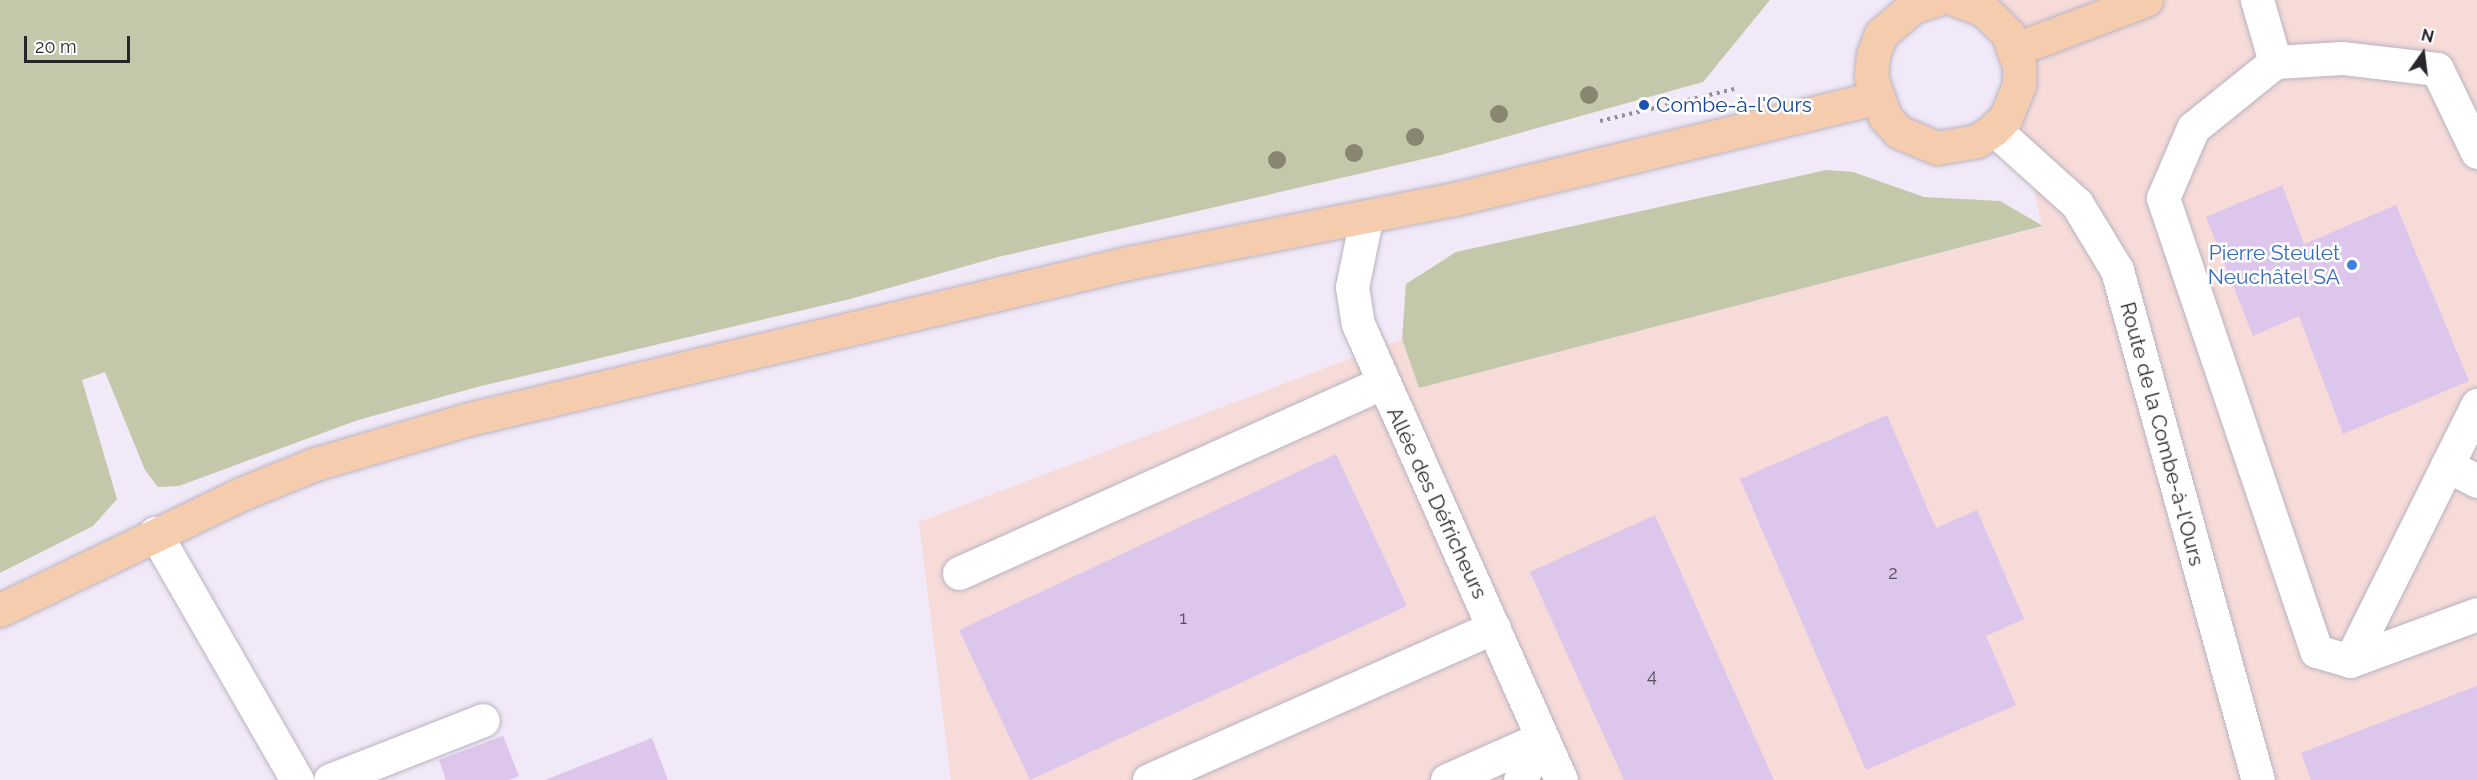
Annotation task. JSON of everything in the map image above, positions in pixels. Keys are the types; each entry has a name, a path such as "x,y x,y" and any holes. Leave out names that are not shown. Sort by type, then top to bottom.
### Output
{"main road":[{"path":"1935,0 1914,6 1896,18 1881,34 1873,55 1870,77 1875,98 1899,132 1936,148 1977,141 1994,129 2006,117 2019,84 2016,49 1998,21 1984,10 1956,0"},
{"path":"2016,49 2146,0"},
{"path":"0,610 155,533 315,464 465,420 1133,262 1290,229 1366,219 1759,129 1875,98"}],"street":[{"path":"2257,0 2275,62"},
{"path":"2477,152 2436,69 2342,58 2275,62 2193,128 2163,198 2316,651 2350,661 2477,614"},
{"name":"Route de la Combe-à-l'Ours","path":"1994,129 2077,204 2117,270 2258,780"},
{"name":"Allée des Défricheurs","path":"1366,219 1352,299 1381,383 1494,627 1561,780"},
{"path":"959,573 1381,383"},
{"path":"2350,661 2477,405"},
{"path":"2447,465 2477,481"},
{"path":"155,533 297,780"},
{"path":"1149,780 1494,627"},
{"path":"330,780 483,720"},
{"path":"1447,780 1542,738"},
{"path":"1520,780 1542,738"}],"path":[{"path":"1600,121 1734,89"}],"shaded area":[{"path":"1994,0 2477,0 2477,780 951,780 919,522 1402,339 1419,387 2042,227"}],"green space":[{"path":"0,0 1770,0 1703,82 1441,155 998,257 850,299 481,386 358,420 179,486 158,487 145,470 105,372 82,380 117,499 93,526 0,573"},
{"path":"1826,170 1853,172 1924,197 2000,201 2043,226 1419,388 1402,339 1406,284 1456,252"}],"building":[{"path":"2282,185 2304,244 2396,205 2469,381 2343,434 2299,316 2253,336 2206,217"},
{"path":"1887,415 1936,528 1977,510 2024,619 1986,636 2016,705 1866,770 1740,479"},
{"path":"1336,454 1407,606 1030,780 959,630"},
{"path":"1655,515 1774,780 1624,780 1530,572"},
{"path":"2477,686 2477,780 2311,780 2301,753"},
{"path":"503,736 519,776 509,780 446,780 439,760"},
{"path":"652,738 668,780 545,780"}],"place":[{"name":"Combe-à-l'Ours","path":"1644,105"},
{"name":"Pierre Steulet Neuchâtel SA","path":"2352,265"}]}
